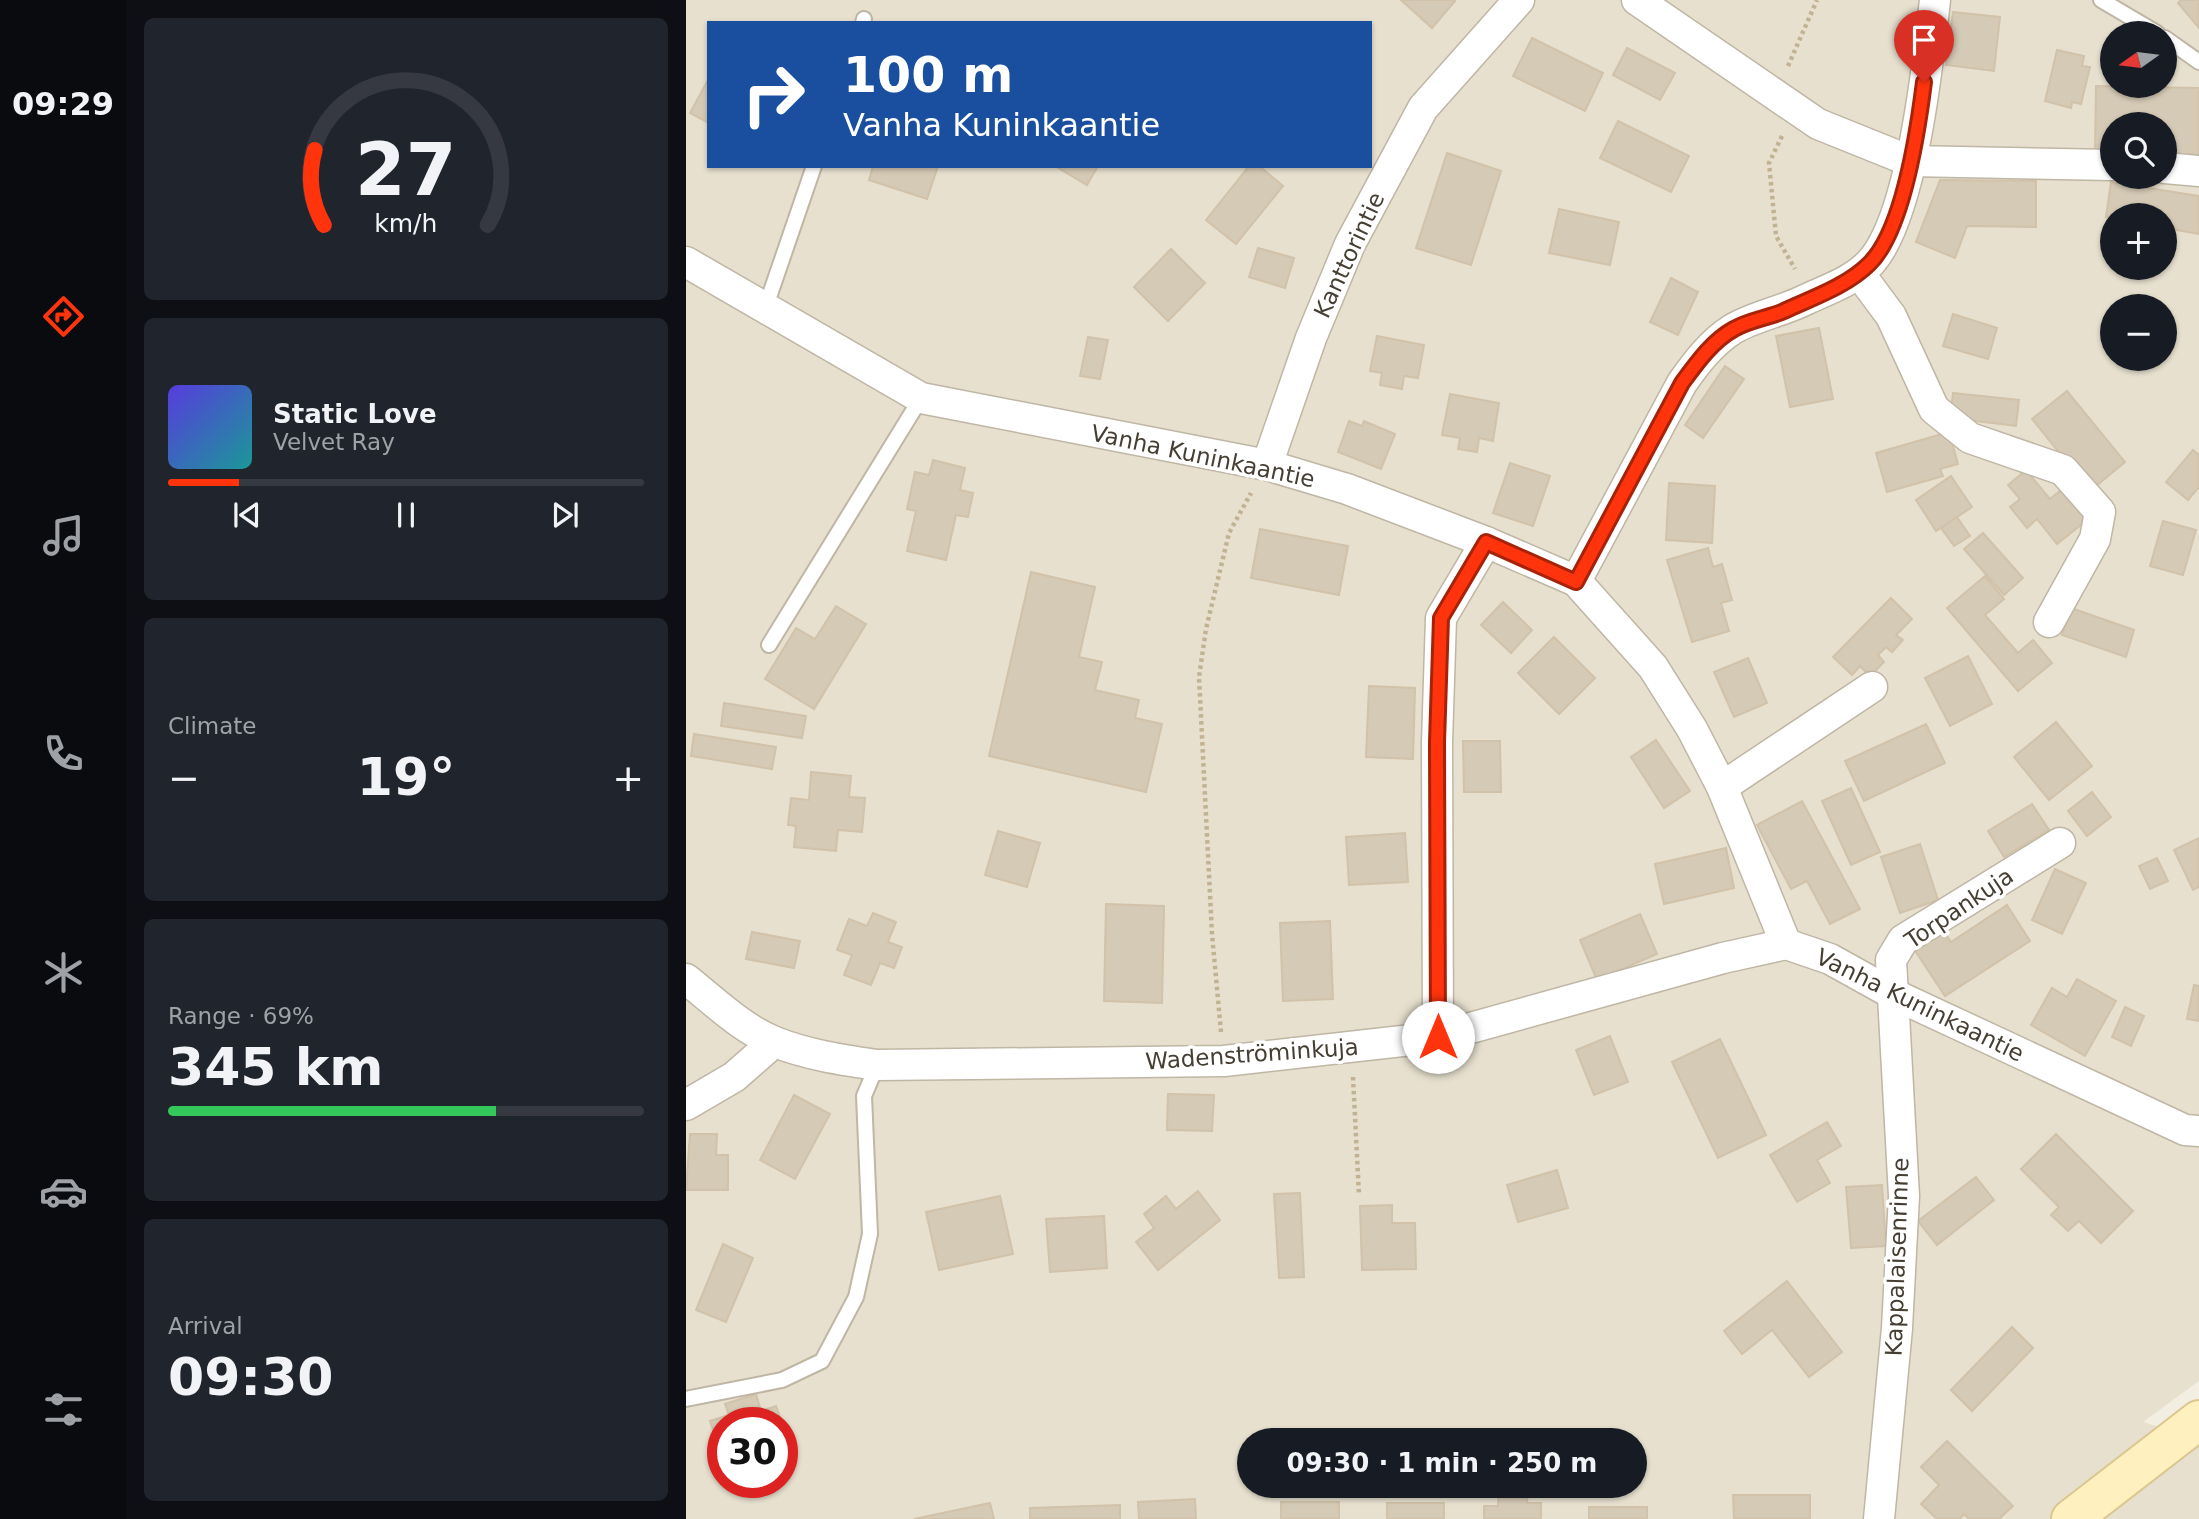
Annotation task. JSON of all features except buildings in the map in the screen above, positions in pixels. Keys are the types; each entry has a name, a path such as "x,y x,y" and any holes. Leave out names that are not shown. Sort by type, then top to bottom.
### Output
{"street":[{"name":"Kanttorintie","path":"1267,465 1311,338 1350,244 1423,108 1519,0"},
{"path":"1637,0 1818,124 1910,161 2100,165"},
{"path":"1576,582 1682,383 1701,356 1733,329 1811,298 1859,273 1871,263 1891,232 1910,161 1934,0"},
{"path":"2177,169 2199,171"},
{"name":"Vanha Kuninkaantie","path":"686,262 921,398 1267,465 1347,489 1486,542 1576,582 1653,667 1692,729 1722,786 1786,944 1830,959 1893,994 2185,1130 2199,1131"},
{"path":"1859,273 1891,316 1934,409 1970,438 2063,470 2100,512 2095,540 2049,622"},
{"path":"1438,1037 1437,742 1441,618 1486,542"},
{"path":"1722,786 1872,687"},
{"name":"Torpankuja","path":"1893,994 1891,960 1903,940 2060,843"},
{"name":"Wadenströminkuja","path":"686,979 739,1021 774,1042 833,1058 877,1065 1224,1060 1438,1037 1723,958 1786,944"},
{"name":"Kappalaisenrinne","path":"1879,1519 1897,1328 1904,1196 1893,994"},
{"path":"686,1105 734,1077 774,1042"},
{"path":"2071,1519 2199,1420"}],"lane":[{"path":"2101,0 2137,21"},
{"path":"2177,46 2199,62"},
{"path":"766,306 813,168"},
{"path":"769,645 921,398"},
{"path":"686,1399 782,1380 822,1361 856,1297 870,1234 864,1096 877,1065"}],"path":[{"path":"1811,298 1776,236 1769,163 1784,102 1817,0"},
{"path":"1224,1060 1212,934 1199,677 1206,629 1229,533 1267,465"},
{"path":"1351,1047 1359,1195"}],"shaded area":[{"path":"686,0 2199,0 2199,1381 2143,1422 2199,1439 2199,1519 686,1519"}],"route":[{"path":"1438,1037 1437,742 1441,618 1486,542 1576,582 1682,383 1701,356 1733,329 1782,312 1859,273 1871,263 1891,232 1910,161 1924,82"}]}
